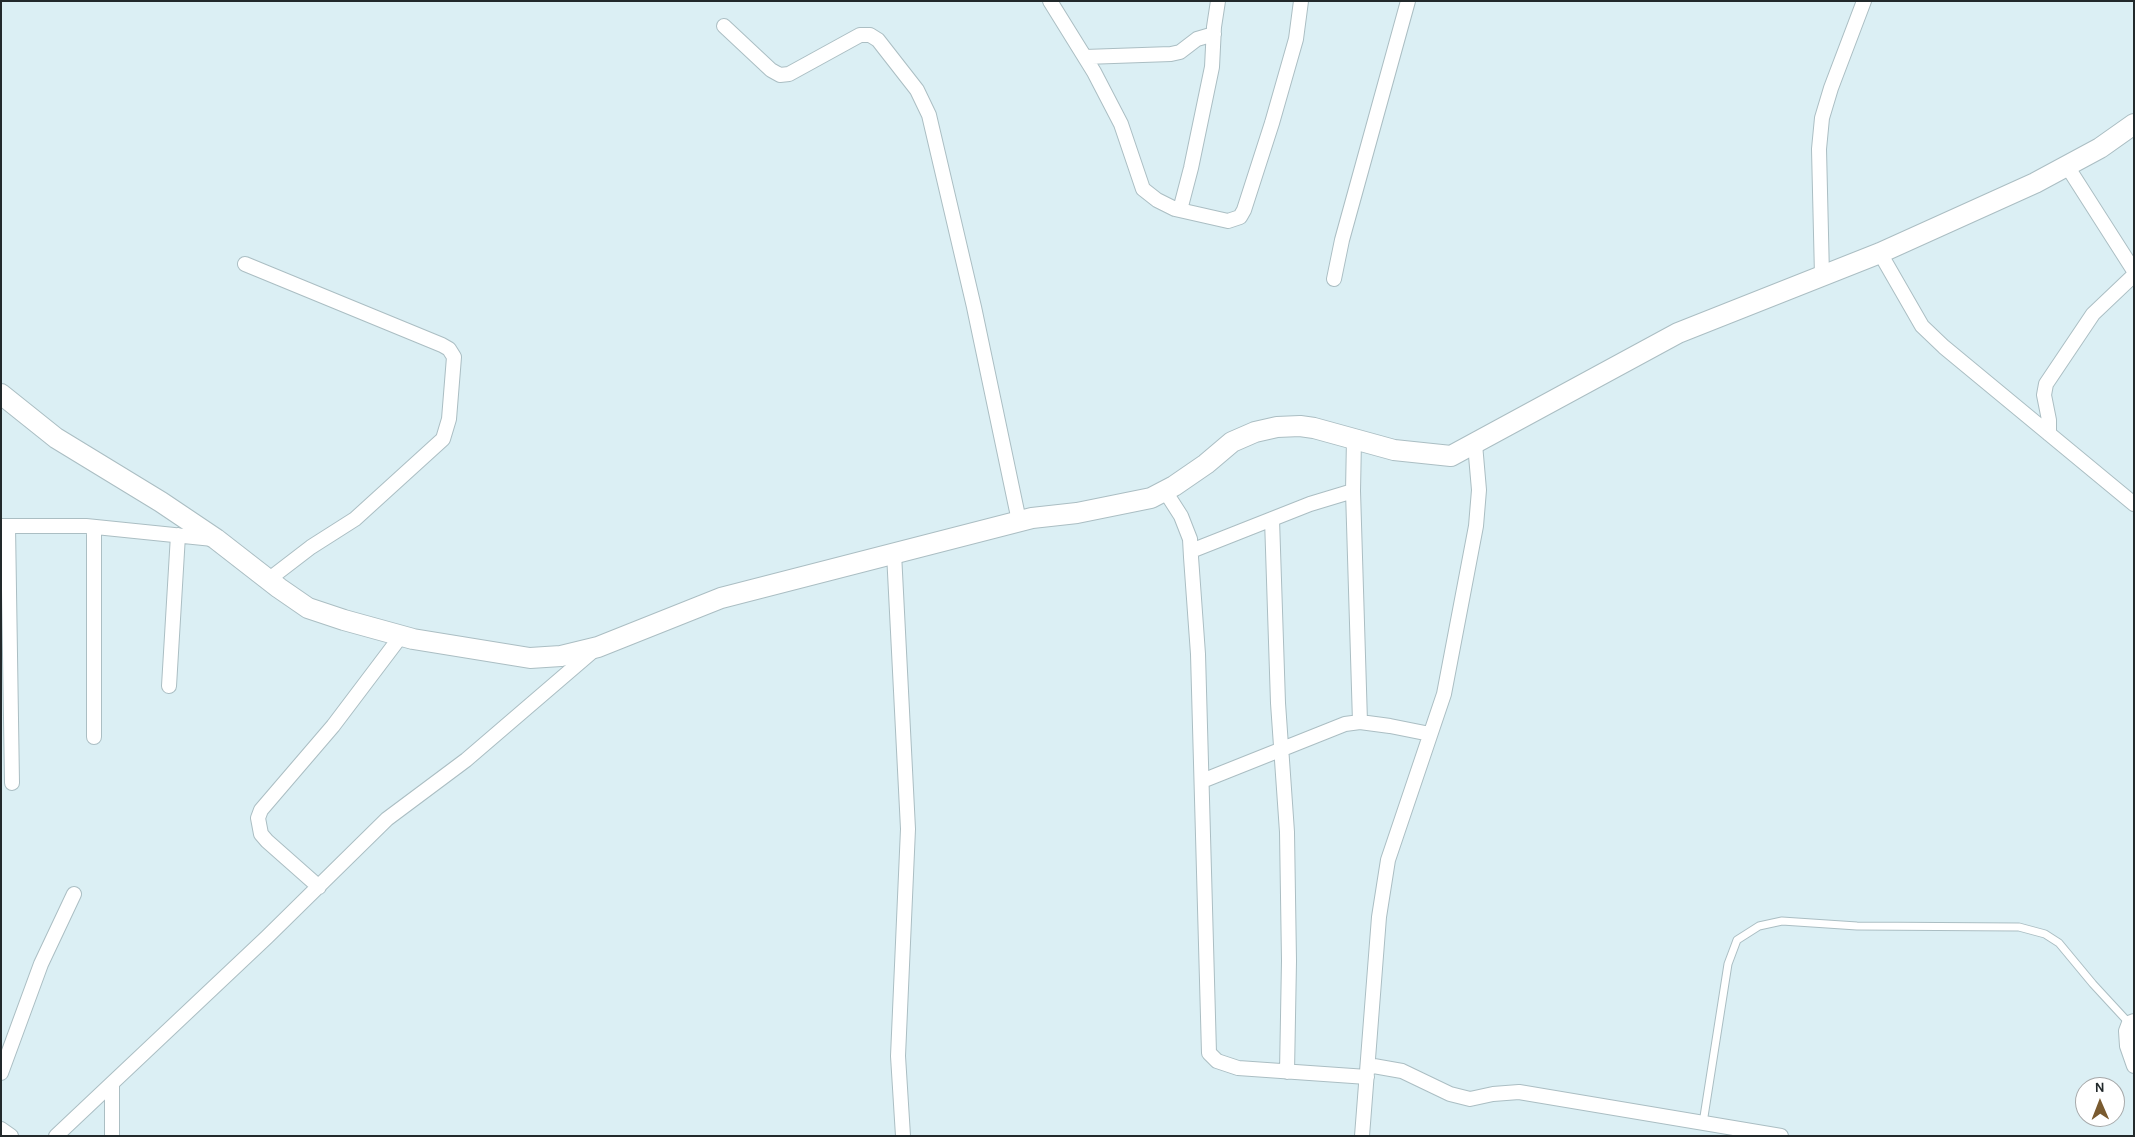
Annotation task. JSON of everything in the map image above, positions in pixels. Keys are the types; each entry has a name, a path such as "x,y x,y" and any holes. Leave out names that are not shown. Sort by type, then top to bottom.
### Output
{"street":[{"path":"1050,1 1085,57 1121,124 1143,189 1157,200 1180,210 1228,221 1235,221 1244,210 1296,39 1301,1"},
{"path":"1180,210 1191,168 1212,67 1218,1"},
{"path":"1334,278 1345,231 1408,1"},
{"path":"1822,276 1819,149 1822,118 1831,88 1864,1"},
{"path":"724,26 771,70 780,75 790,74 860,35 870,35 878,40 917,90 928,115 970,288 1019,521"},
{"path":"1085,57 1171,54 1180,52 1198,40 1214,34"},
{"path":"1,394 56,438 161,502 216,539 268,580 308,608 402,636 530,658 561,656 598,647 721,598 1019,521 1113,507 1151,498 1206,464 1232,442 1255,432 1277,427 1300,426 1314,428 1394,450 1451,456 1678,333 1880,253 2034,183 2100,148 2134,124"},
{"path":"2067,166 2134,271"},
{"path":"1880,253 1922,326 1944,347 2134,504"},
{"path":"245,264 442,345 449,349 454,357 448,420 443,439 355,519 311,547 268,580"},
{"path":"2049,434 2050,420 2044,395 2046,384 2093,314 2134,275"},
{"path":"1354,439 1353,491 1360,722"},
{"path":"1362,1136 1379,917 1388,860 1444,694 1476,526 1479,490 1475,444"},
{"path":"1165,491 1181,516 1190,539 1198,654 1209,1052 1216,1061 1226,1066 1287,1072 1402,1071 1450,1094 1470,1099 1493,1094 1519,1092 1703,1130 1781,1136"},
{"path":"1190,551 1310,504 1353,491"},
{"path":"1272,519 1280,750 1287,832 1289,962 1287,1072"},
{"path":"12,782 4,526 94,526 216,539"},
{"path":"94,526 94,737"},
{"path":"169,686 178,535"},
{"path":"894,553 908,829 898,1056 903,1136"},
{"path":"318,887 267,842 261,834 258,818 261,810 333,726 402,636"},
{"path":"56,1136 387,820 466,760 598,647"},
{"path":"1202,781 1345,724 1360,722 1430,734"},
{"path":"1,1073 41,964 74,894"},
{"path":"2132,1022 2126,1031 2127,1046 2134,1066"},
{"path":"112,1084 112,1136"},
{"path":"1,1129 11,1136"}],"lane":[{"path":"1703,1130 1728,964 1737,940 1759,926 1782,921 1857,926 2019,927 2045,934 2059,943 2093,984 2132,1022"}]}
